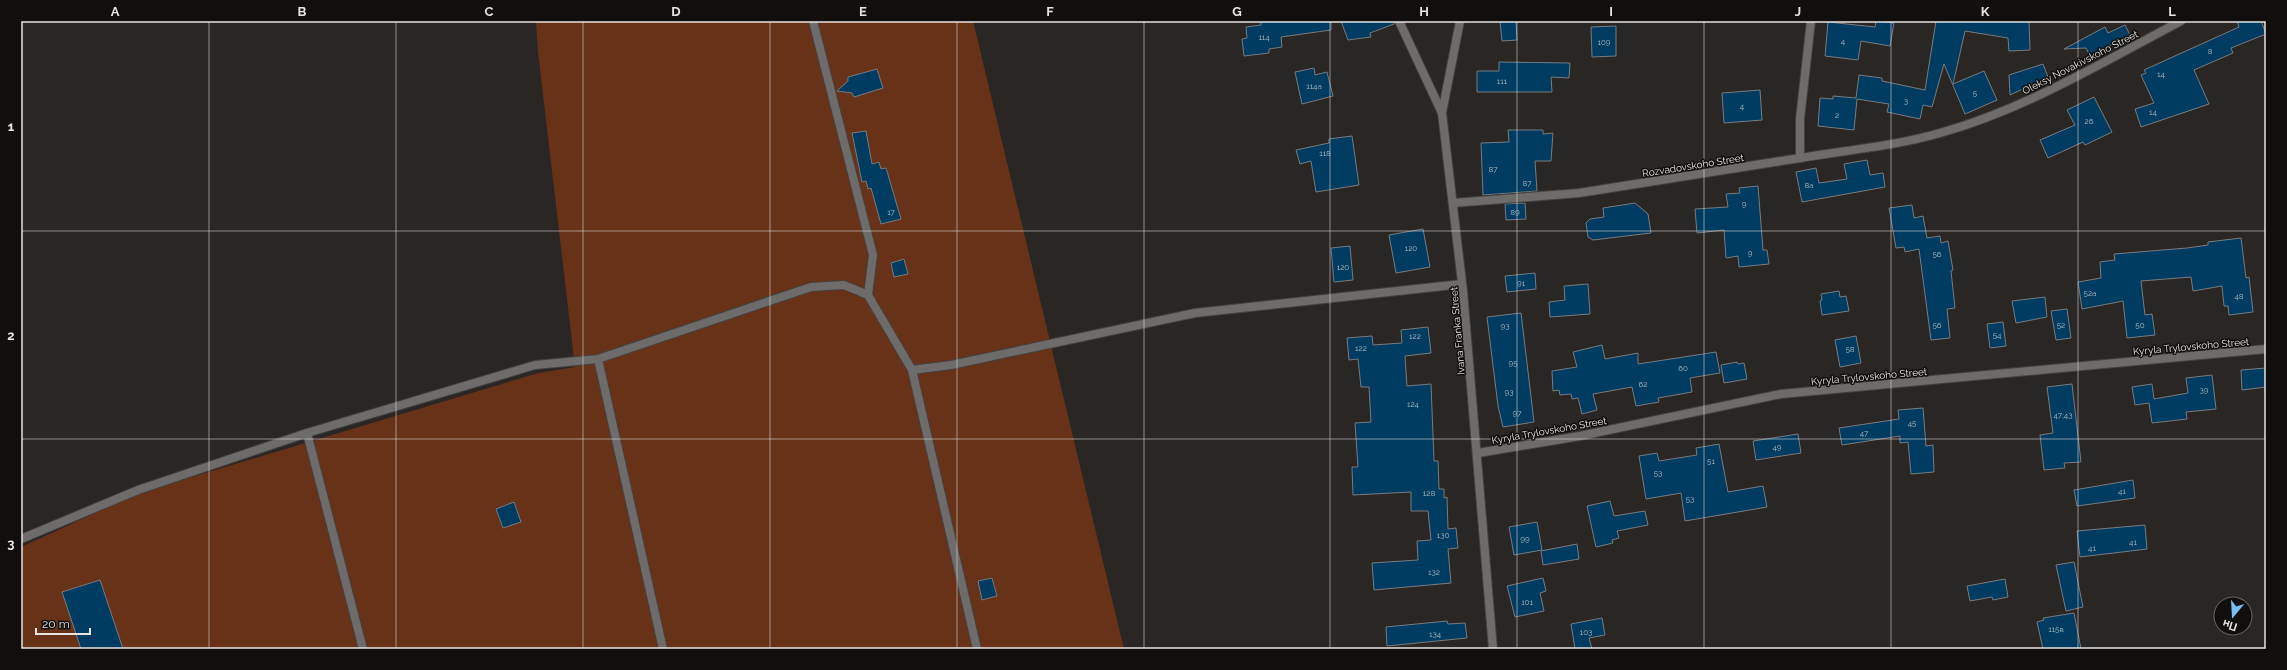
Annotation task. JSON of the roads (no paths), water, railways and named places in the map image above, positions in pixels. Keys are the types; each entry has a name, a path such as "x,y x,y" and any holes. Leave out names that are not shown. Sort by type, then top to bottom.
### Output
{"street":[{"path":"813,21 873,255 868,295"},
{"name":"Ivana Franka Street","path":"1399,21 1442,113 1462,284 1494,649"},
{"path":"1442,113 1460,21"},
{"path":"1800,158 1800,119 1811,21"},
{"name":"Oleksy Novakivskoho Street","path":"1800,158 1908,141 1972,123 2035,98 2181,21"},
{"name":"Rozvadovskoho Street","path":"1453,203 1579,193 1800,158"},
{"path":"912,370 951,365 1195,313 1462,284"},
{"path":"21,539 138,490 307,433 534,365 598,359 811,287 844,285 868,295 912,370 977,649"},
{"name":"Kyryla Trylovskoho Street","path":"1478,453 1580,436 1781,394 2266,349"},
{"path":"598,359 663,649"},
{"path":"307,433 363,649"}]}
